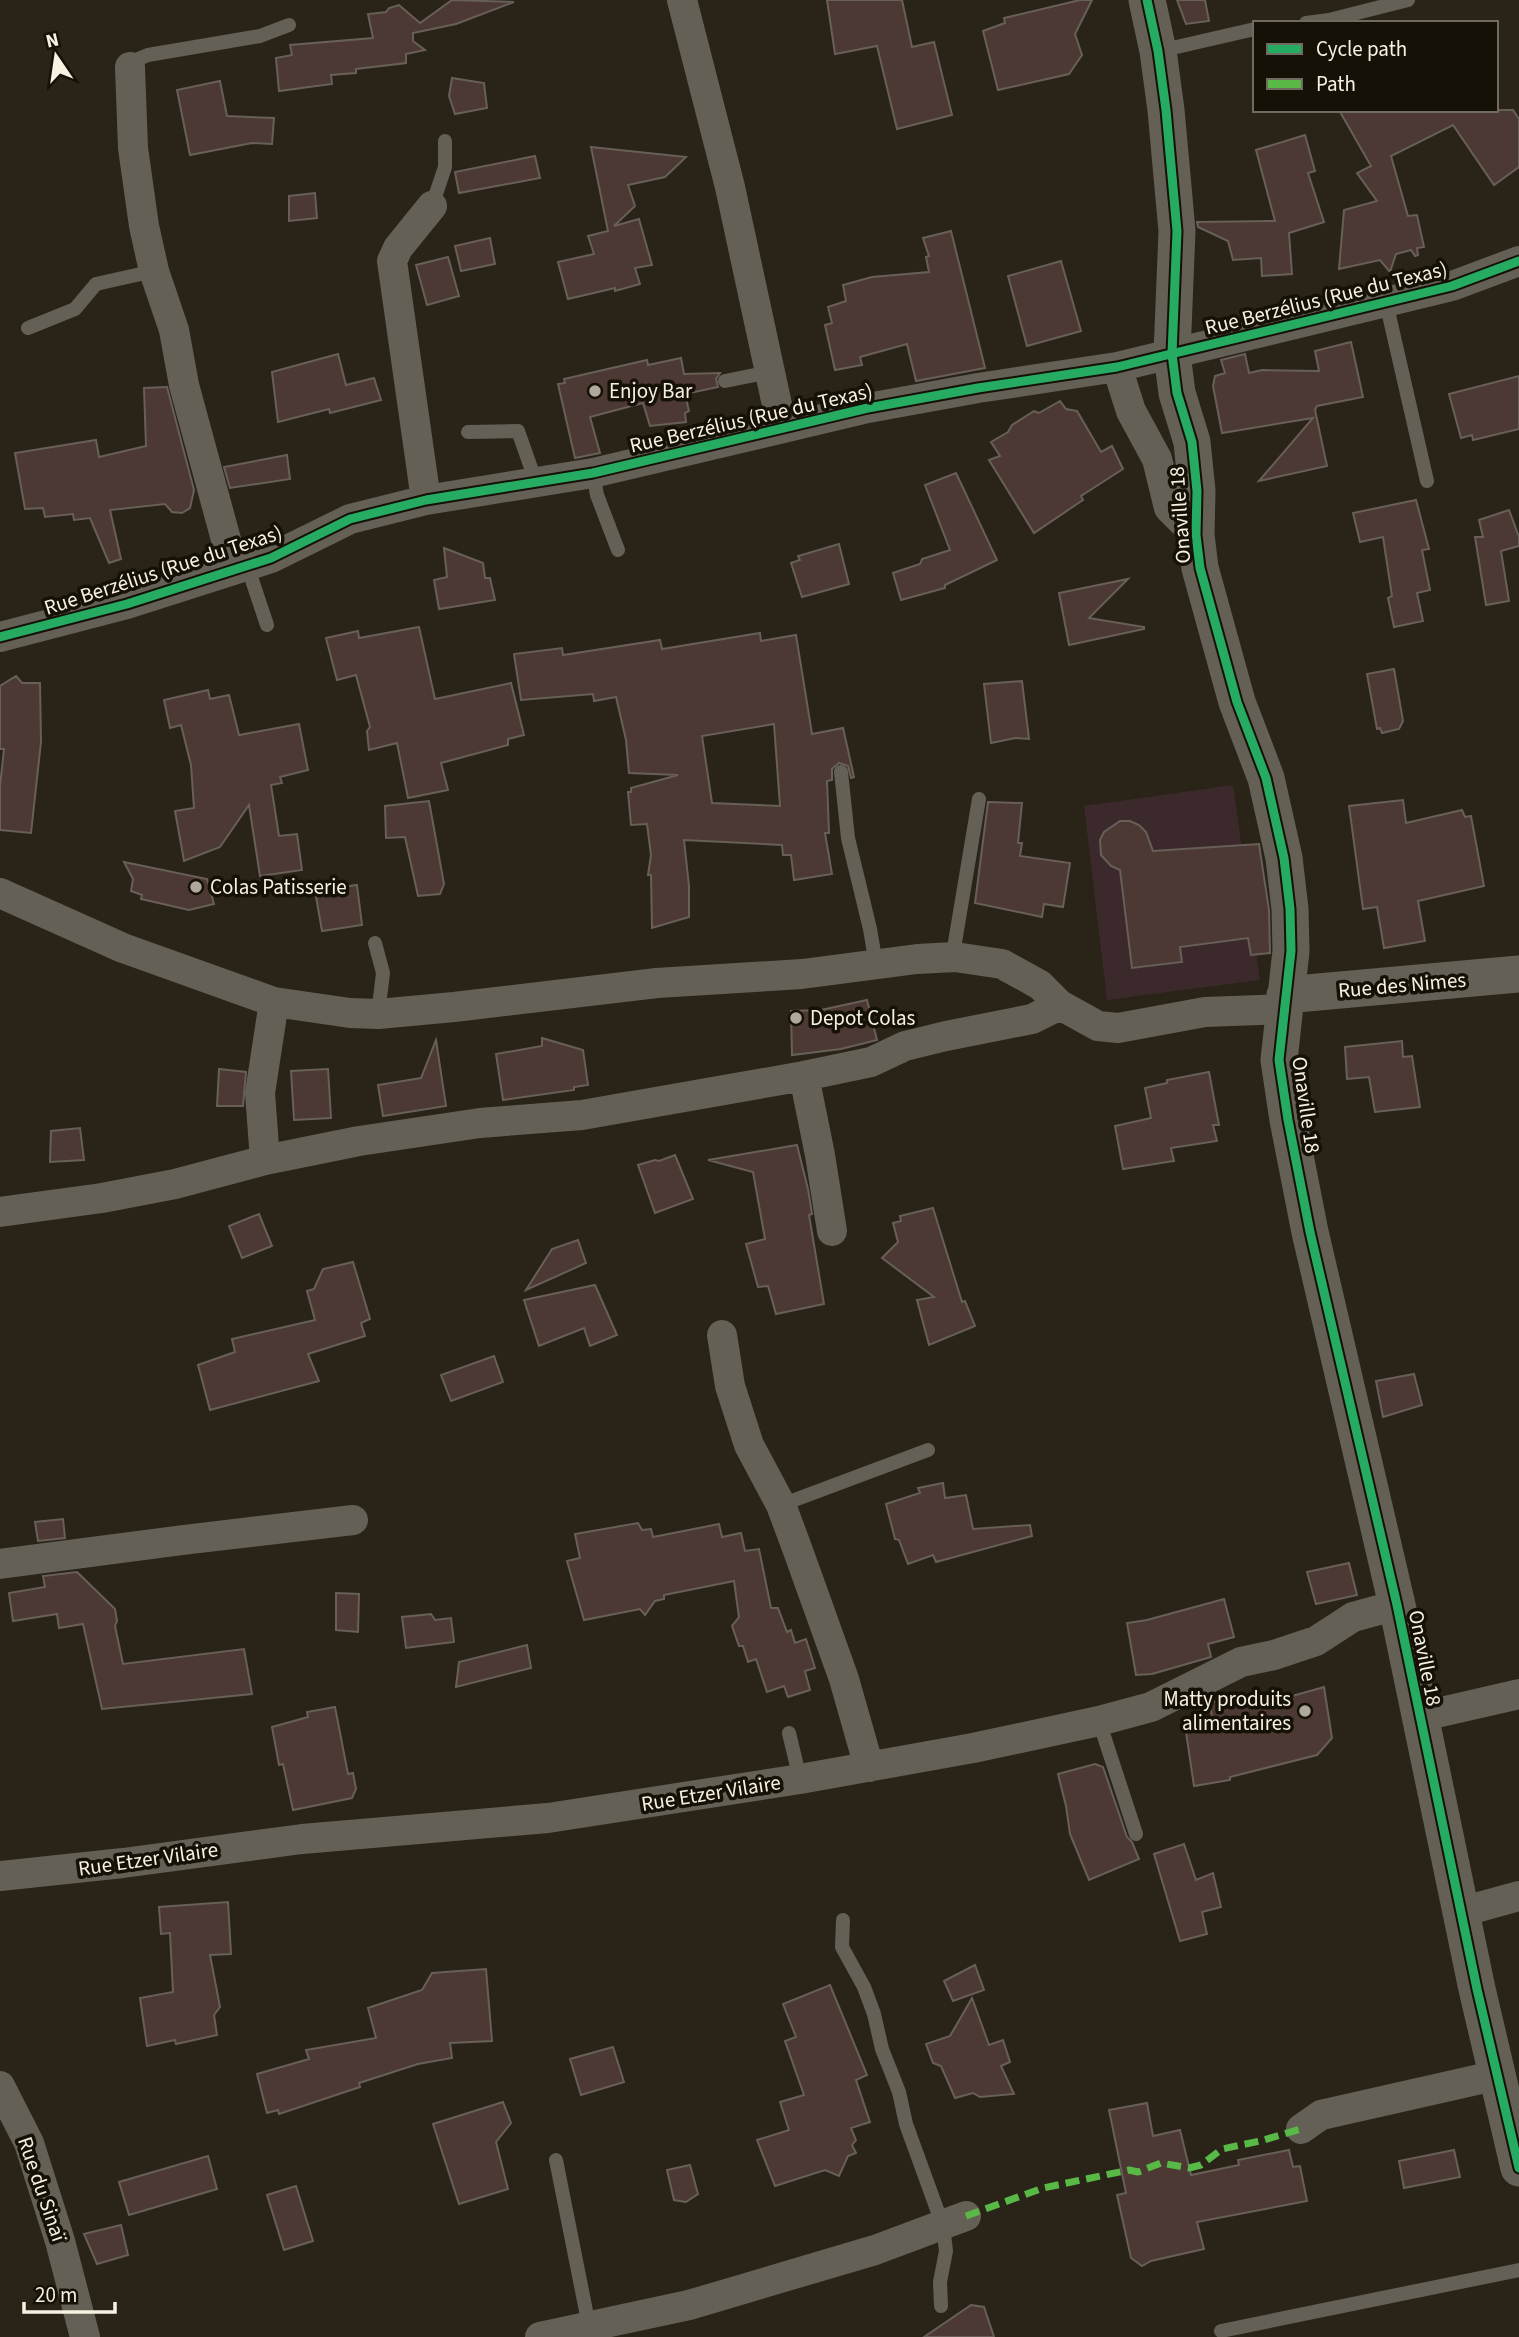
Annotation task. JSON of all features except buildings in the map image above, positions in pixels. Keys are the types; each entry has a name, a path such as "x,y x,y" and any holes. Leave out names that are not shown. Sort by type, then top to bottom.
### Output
{"street":[{"path":"682,0 730,187 782,428"},
{"name":"Onaville 18","path":"1147,0 1158,51 1166,110 1177,231 1172,354 1177,393 1192,442 1198,491 1196,535 1200,568 1237,702 1266,778 1284,858 1290,909 1291,951 1279,1060 1288,1120 1310,1232 1397,1605 1476,1989 1519,2168"},
{"path":"130,67 133,148 144,226 154,271 174,330 184,385 241,567"},
{"path":"426,500 392,261 398,248 432,206"},
{"name":"Rue Berzélius (Rue du Texas)","path":"0,637 127,604 271,558 350,519 426,500 593,474 880,405 1117,367 1452,286 1519,261"},
{"path":"1117,367 1131,411 1157,459 1169,508 1196,535"},
{"path":"0,893 123,948 274,1002 350,1013 378,1014 657,983 802,974 955,957 1002,964 1040,985 1060,1005 1097,1026 1118,1028 1205,1012 1285,1002"},
{"name":"Rue des Nimes","path":"1285,1002 1519,974"},
{"path":"264,1160 260,1093 274,1002"},
{"path":"0,1212 102,1198 175,1184 264,1160 359,1141 480,1123 582,1115 804,1076 871,1062 905,1046 1032,1019 1060,1005"},
{"path":"804,1076 820,1155 831,1231"},
{"path":"722,1335 730,1386 748,1445 781,1505 844,1679 869,1767"},
{"path":"0,1564 183,1539 353,1520"},
{"name":"Rue Etzer Vilaire","path":"0,1876 110,1865 302,1839 548,1818 869,1767 1099,1721 1151,1707 1241,1662 1274,1655 1316,1641 1353,1617 1397,1605"},
{"path":"1419,1717 1519,1694"},
{"path":"1461,1912 1519,1896"},
{"path":"1301,2129 1321,2115 1498,2074"},
{"name":"Rue du Sinaï","path":"0,2085 29,2143 60,2241 85,2337"},
{"path":"540,2337 689,2305 875,2250 955,2221"}],"lane":[{"path":"1321,21 1408,0"},
{"path":"130,67 131,62 148,55 260,36 289,25"},
{"path":"1158,51 1253,29"},
{"path":"432,206 444,167 445,141"},
{"path":"28,328 75,309 96,284 154,271"},
{"path":"1386,302 1427,481"},
{"path":"725,381 770,372"},
{"path":"468,432 518,431 536,482"},
{"path":"593,474 597,495 618,550"},
{"path":"241,567 267,625"},
{"path":"841,772 848,838 876,964"},
{"path":"955,957 955,942 979,799"},
{"path":"375,943 383,973 378,1014"},
{"path":"781,1505 928,1450"},
{"path":"1099,1721 1136,1834"},
{"path":"789,1733 800,1779"},
{"path":"843,1920 842,1947 864,1987 874,2014 881,2049 900,2092 906,2124 955,2221 940,2282 941,2306"},
{"path":"556,2160 589,2326"},
{"path":"1220,2331 1519,2270"}],"shaded area":[{"path":"1233,785 1260,980 1107,1000 1084,806"}],"marked path":[{"path":"966,2216 1043,2188 1129,2170 1138,2172 1161,2163 1189,2168 1201,2165 1222,2149 1301,2129"}],"cycle path":[{"path":"1147,0 1158,51 1166,110 1177,231 1172,354 1177,393 1192,442 1200,568 1237,702 1266,778 1284,858 1290,909 1291,951 1279,1060 1288,1120 1310,1232 1397,1605 1477,1989 1519,2168"},
{"path":"0,637 127,604 271,558 350,519 426,500 593,473 868,408 1117,367 1452,286 1519,261"}],"place":[{"name":"Enjoy Bar","path":"595,391"},
{"name":"Colas Patisserie","path":"196,887"},
{"name":"Depot Colas","path":"796,1018"},
{"name":"Matty produits alimentaires","path":"1305,1711"}]}
